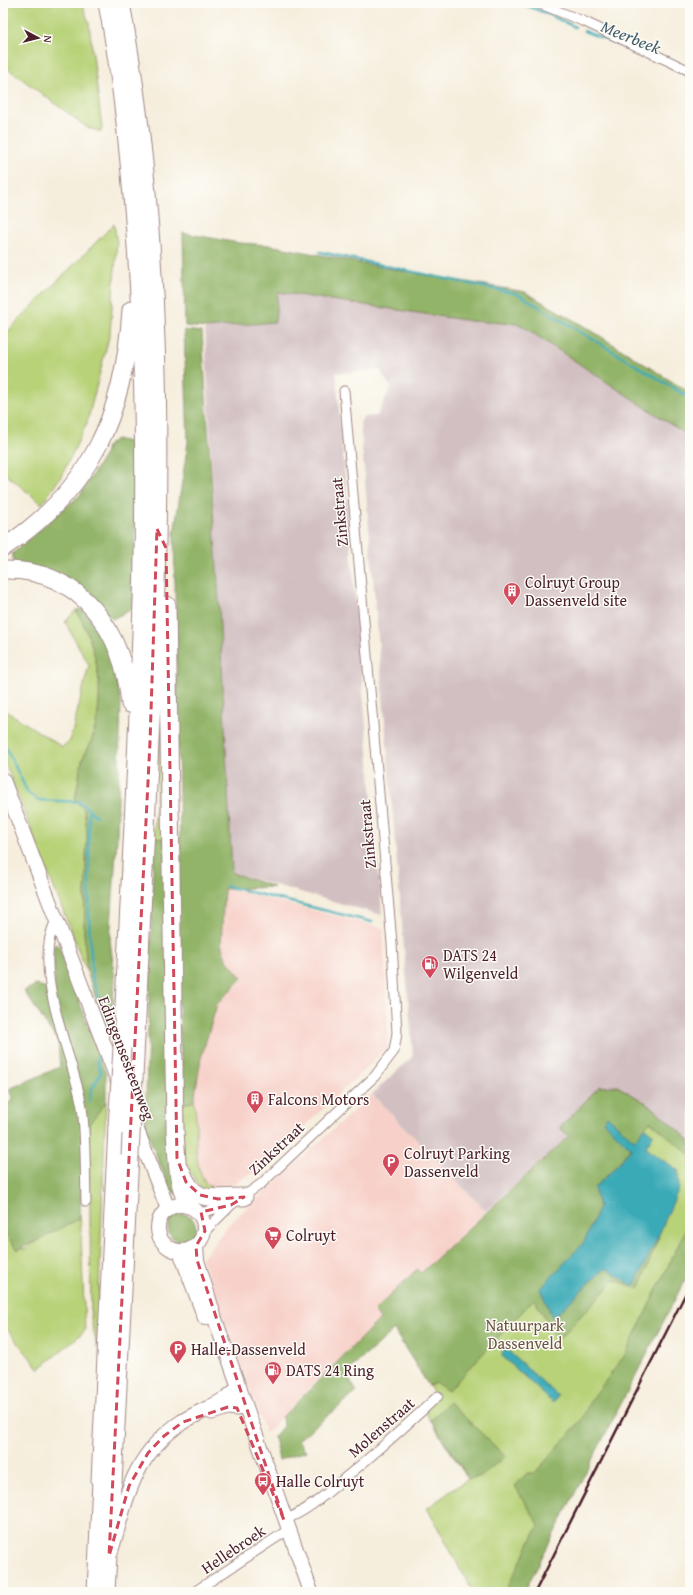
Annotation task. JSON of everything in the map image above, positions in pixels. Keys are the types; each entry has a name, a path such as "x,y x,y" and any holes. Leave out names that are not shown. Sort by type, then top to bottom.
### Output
{"highway":[{"path":"107,3 121,91 130,165 138,268 142,361 143,514 142,612 117,1127 107,1482 109,1556 107,1592"},
{"path":"94,1592 107,1482 130,1155 151,719 157,529 157,352 152,268 145,172 135,90 121,3"},
{"path":"3,548 26,533 57,504 80,476 97,448 116,402 124,372 132,297 138,268"},
{"path":"157,529 166,548 175,1131 178,1181 182,1194 194,1209"},
{"path":"3,570 31,572 48,577 84,598 100,616 113,637 123,663 136,743"},
{"path":"177,1158 186,1182 192,1190 208,1198 218,1199 229,1196 238,1201"},
{"path":"109,1556 127,1492 148,1453 164,1436 183,1422 228,1407 236,1396"}],"main road":[{"name":"Edingensesteenweg","path":"3,780 168,1209"},
{"path":"174,1205 194,1209 203,1219 205,1231 200,1242 188,1250 180,1251 167,1246 159,1234 160,1220 168,1209 174,1205"},
{"path":"196,1246 197,1260 236,1396 276,1507 286,1525"},
{"path":"180,1251 311,1592"}],"street":[{"path":"538,3 585,22 690,71"},
{"name":"Zinkstraat","path":"205,1231 376,1076 394,1051 397,1033 392,943 344,391"},
{"path":"56,920 52,928 48,948 51,993 81,1105 84,1127 86,1202"},
{"name":"Zinkstraat","path":"194,1209 238,1201"},
{"name":"Molenstraat","path":"286,1525 396,1436 438,1396"},
{"name":"Hellebroek","path":"194,1592 286,1525"}],"highlighted area":[{"path":"157,529 166,548 177,1158 186,1182 200,1195 218,1199 244,1197 231,1205 201,1212 205,1231 196,1246 197,1260 284,1520 237,1408 228,1407 183,1422 164,1436 148,1453 129,1486 109,1556 150,742"}],"shaded area":[{"path":"278,292 471,321 519,324 690,437 690,1141 651,1106 561,1128 569,1136 486,1211 372,1094 413,1056 360,421 362,421 362,417 377,416 391,387 380,370 336,373 382,915 232,873 205,328 275,322"},
{"path":"224,888 383,928 388,1035 387,1048 254,1174 253,1172 234,1184 212,1187 207,1185 200,1175 197,1164 194,1101 201,1058 217,1004 242,979 226,959 221,944"},
{"path":"372,1094 486,1211 421,1273 417,1270 374,1310 380,1319 310,1387 266,1433 202,1259 228,1225"}],"green space":[{"path":"3,3 82,3 89,23 102,128 101,132 88,128 3,65"},
{"path":"114,224 117,243 110,333 87,423 62,475 42,504 3,472 3,330 6,333"},
{"path":"183,233 239,243 269,245 386,268 525,292 589,329 690,393 690,437 519,324 471,321 278,292 275,322 205,328 185,326"},
{"path":"184,330 202,332 218,585 232,873 274,887 224,889 221,944 226,959 242,978 217,1004 201,1058 194,1101 183,1104 176,937 180,847 174,534 188,442"},
{"path":"116,439 137,444 133,609 112,619 69,579 14,563 12,554 80,495 105,454 107,446"},
{"path":"81,609 95,622 112,658 121,701 117,838 110,940 115,980 109,1039 87,972 84,932 87,831 84,810 75,800 82,761 91,742 99,708 98,674 95,658 84,625 76,610"},
{"path":"76,610 84,625 95,657 99,691 99,708 96,725 91,742 82,761 75,800 84,810 87,831 84,932 87,972 3,758 3,712 5,710 62,747 70,741 89,665 65,622"},
{"path":"161,666 165,840 154,837"},
{"path":"154,837 165,840 178,1195 171,1191 145,1128"},
{"path":"58,944 106,1074 106,1102 89,1124 79,1219 18,1250 3,1232 3,1105 13,1101 9,1089 60,1067 58,1042 24,991 36,985 45,988 57,1029 53,946"},
{"name":"Natuurpark Dassenveld","path":"617,1086 651,1106 690,1141 690,1236 510,1592 473,1592 427,1508 468,1479 425,1412 434,1394 394,1330 574,1140 560,1128 599,1087"},
{"path":"617,1086 651,1106 690,1141 690,1155 650,1121 612,1172 647,1235 659,1237 639,1289 615,1280 558,1340 534,1299 448,1391 436,1383 429,1386 394,1330 346,1373 357,1392 298,1440 306,1451 279,1460 274,1437 283,1426 282,1417 380,1319 374,1311 417,1269 421,1273 569,1136 560,1128 599,1087"},
{"path":"194,1101 196,1112 196,1144 198,1165 207,1185 212,1187 207,1188 204,1193 184,1163 181,1105"},
{"path":"106,1102 97,1348 91,1319 89,1124"},
{"path":"80,1209 85,1331 39,1369 3,1324 3,1225 24,1250"},
{"path":"182,1214 192,1218 196,1228 192,1238 182,1242 172,1238 168,1228 172,1218"},
{"path":"690,1221 690,1270 524,1592 505,1592 539,1525 515,1486 527,1473 535,1473 582,1419 589,1403 625,1355"},
{"path":"449,1402 505,1456 482,1476 469,1479 431,1420"}],"water":[{"path":"607,1116 634,1140 645,1128 654,1134 645,1148 678,1170 679,1188 658,1237 634,1286 605,1268 553,1318 540,1289 584,1242 599,1207 594,1188 611,1172 631,1149 603,1121"},
{"path":"505,1348 558,1396 553,1403 501,1355"}],"waterway":[{"name":"Meerbeek","path":"519,3 546,13 575,27"},
{"name":"Meerbeek","path":"584,31 648,56"},
{"name":"Meerbeek","path":"671,67 690,77"},
{"path":"320,252 518,294 690,398"},
{"path":"3,742 28,793 39,800 80,802 96,816"},
{"path":"89,811 89,918 92,977 107,1020 104,1030"},
{"path":"226,886 372,922"},
{"path":"89,1102 92,1088 101,1073 97,1060 100,1048"}],"railway":[{"path":"535,1592 690,1285"}],"place":[{"name":"Colruyt Group Dassenveld site","path":"512,606"},
{"name":"DATS 24 Wilgenveld","path":"430,979"},
{"name":"Falcons Motors","path":"255,1114"},
{"name":"Colruyt Parking Dassenveld","path":"391,1177"},
{"name":"Colruyt","path":"273,1250"},
{"name":"Halle-Dassenveld","path":"178,1364"},
{"name":"DATS 24 Ring","path":"273,1385"},
{"name":"Halle Colruyt","path":"263,1496"}]}
